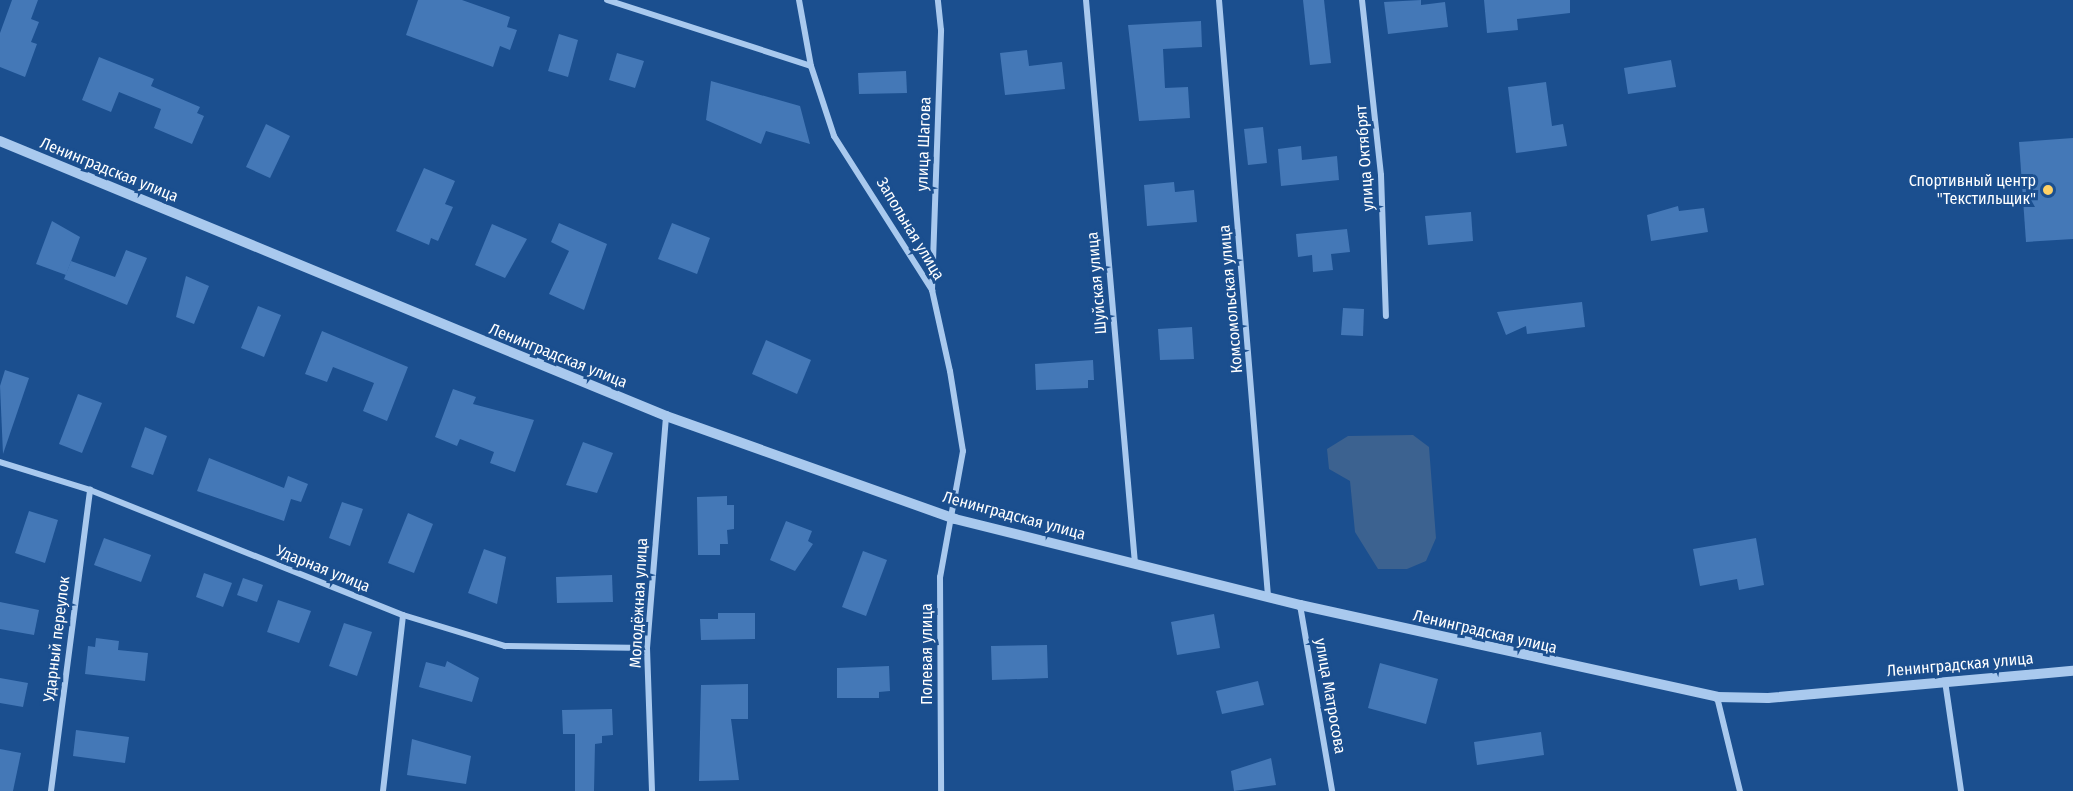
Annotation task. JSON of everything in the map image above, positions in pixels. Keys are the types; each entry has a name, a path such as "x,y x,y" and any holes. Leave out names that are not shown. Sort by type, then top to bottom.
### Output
{"street":[{"path":"608,0 811,66"},
{"name":"Запольная улица","path":"799,0 811,66 834,136 932,290 963,451 955,519"},
{"name":"улица Шагова","path":"932,290 941,30 938,0"},
{"name":"Шуйская улица","path":"1086,0 1135,563"},
{"name":"Комсомольская улица","path":"1219,0 1268,596"},
{"name":"улица Октябрят","path":"1362,0 1381,175 1386,316"},
{"name":"Ленинградская улица","path":"0,141 666,416 955,519 1300,605 1717,697 1768,698 1945,680 2073,671"},
{"name":"Молодёжная улица","path":"652,791 647,648 666,416"},
{"name":"Ударная улица","path":"0,462 90,490 403,615 505,646 647,648"},
{"name":"Ударный переулок","path":"51,791 90,490"},
{"name":"Полевая улица","path":"941,791 940,577 955,519"},
{"name":"улица Матросова","path":"1300,605 1332,791"},
{"path":"383,791 403,615"},
{"path":"1945,680 1961,791"},
{"path":"1717,697 1740,791"}],"water":[{"path":"1413,435 1429,447 1436,538 1426,561 1407,569 1378,569 1355,532 1350,481 1329,469 1327,449 1348,436"}],"building":[{"path":"12,0 38,0 31,19 39,22 31,42 37,44 25,77 0,67 0,33"},
{"path":"418,0 462,0 510,17 507,27 517,30 510,50 500,46 493,67 406,35"},
{"path":"1303,0 1324,0 1331,63 1310,65"},
{"path":"1421,0 1421,5 1445,2 1448,27 1388,34 1384,2"},
{"path":"1484,0 1570,0 1570,13 1517,19 1518,30 1487,33"},
{"path":"1201,21 1202,47 1163,49 1165,88 1188,87 1190,118 1139,121 1128,25"},
{"path":"559,34 578,40 568,77 548,71"},
{"path":"1027,50 1029,66 1062,62 1065,89 1005,95 1000,53"},
{"path":"617,53 644,61 635,88 609,80"},
{"path":"99,57 154,79 151,86 200,107 197,113 204,116 192,144 154,128 161,109 119,92 111,112 82,100"},
{"path":"1671,60 1676,87 1628,94 1624,68"},
{"path":"906,71 907,93 859,94 858,73"},
{"path":"711,81 800,106 810,144 766,131 761,144 706,120"},
{"path":"1546,82 1552,126 1563,124 1567,146 1516,153 1508,87"},
{"path":"266,124 290,136 270,178 246,167"},
{"path":"1263,127 1267,163 1248,165 1244,129"},
{"name":"Спортивный центр \"Текстильщик\"","path":"2073,138 2073,239 2026,242 2019,142"},
{"path":"1301,146 1302,160 1337,156 1339,180 1281,186 1278,149"},
{"path":"424,168 455,181 445,204 453,207 438,241 431,238 429,245 396,231"},
{"path":"1174,182 1175,192 1194,190 1197,222 1147,226 1144,185"},
{"path":"1678,206 1679,211 1704,208 1708,232 1651,241 1647,215"},
{"path":"1471,212 1473,241 1428,245 1425,216"},
{"path":"52,221 80,237 66,275 36,264"},
{"path":"559,223 607,244 584,310 549,294 569,251 551,242"},
{"path":"672,223 710,238 697,274 658,259"},
{"path":"492,224 527,239 505,278 475,265"},
{"path":"1347,229 1350,252 1331,254 1333,270 1313,272 1312,255 1298,257 1296,234"},
{"path":"126,250 147,258 127,305 64,279 71,261 115,277"},
{"path":"186,276 209,286 194,324 176,317"},
{"path":"1582,302 1585,327 1527,334 1526,326 1506,335 1497,312"},
{"path":"258,306 281,315 264,357 241,348"},
{"path":"1343,308 1364,309 1363,336 1341,335"},
{"path":"1192,327 1194,359 1160,360 1158,329"},
{"path":"322,331 408,367 387,421 363,411 374,383 333,367 327,382 305,374"},
{"path":"766,340 811,360 797,394 752,374"},
{"path":"1093,360 1094,380 1088,380 1088,388 1036,390 1035,364"},
{"path":"5,370 29,378 3,454 0,386"},
{"path":"453,389 476,397 473,404 534,420 515,472 490,463 494,452 460,439 457,446 435,437"},
{"path":"78,394 102,403 82,453 59,444"},
{"path":"145,427 167,436 153,475 131,467"},
{"path":"583,442 613,453 597,493 566,485"},
{"path":"209,458 284,488 288,476 308,484 301,502 291,499 284,521 197,491"},
{"path":"727,496 727,505 734,505 734,529 727,530 728,544 720,544 720,555 698,555 697,497"},
{"path":"342,502 363,509 350,546 329,538"},
{"path":"29,511 58,520 45,563 15,553"},
{"path":"408,513 433,524 414,573 388,563"},
{"path":"786,521 812,531 808,541 813,544 795,571 770,560"},
{"path":"104,538 151,555 141,582 94,565"},
{"path":"1756,538 1764,585 1739,590 1737,579 1700,586 1693,549"},
{"path":"484,549 506,557 497,604 468,593"},
{"path":"863,551 887,560 866,616 842,607"},
{"path":"204,573 232,583 223,607 196,597"},
{"path":"612,575 613,602 557,603 556,577"},
{"path":"243,578 263,585 257,602 237,595"},
{"path":"278,600 311,611 299,643 267,632"},
{"path":"0,602 39,610 34,635 0,629"},
{"path":"718,613 755,613 755,639 701,640 700,619 718,619"},
{"path":"1214,614 1220,648 1177,655 1171,622"},
{"path":"344,623 372,632 357,676 329,666"},
{"path":"96,638 119,641 118,650 148,653 145,681 85,674 88,646 95,647"},
{"path":"1047,645 1048,678 992,680 991,646"},
{"path":"447,661 479,678 472,702 419,687 426,662 445,667"},
{"path":"1380,663 1438,679 1426,724 1368,708"},
{"path":"889,666 890,691 879,692 879,698 837,698 837,668"},
{"path":"0,678 28,683 23,707 0,703"},
{"path":"1258,681 1264,705 1222,714 1216,691"},
{"path":"748,684 748,719 731,719 739,780 699,781 701,685"},
{"path":"612,709 613,735 602,736 602,743 595,744 594,791 575,791 575,734 563,734 562,710"},
{"path":"76,730 129,737 125,763 73,756"},
{"path":"1541,732 1544,755 1477,765 1474,742"},
{"path":"412,739 471,756 466,784 407,775"},
{"path":"0,749 21,753 13,791 0,791"},
{"path":"1271,758 1276,785 1234,791 1231,771"}],"place":[{"name":"Спортивный центр \"Текстильщик\"","path":"2048,190"}]}
